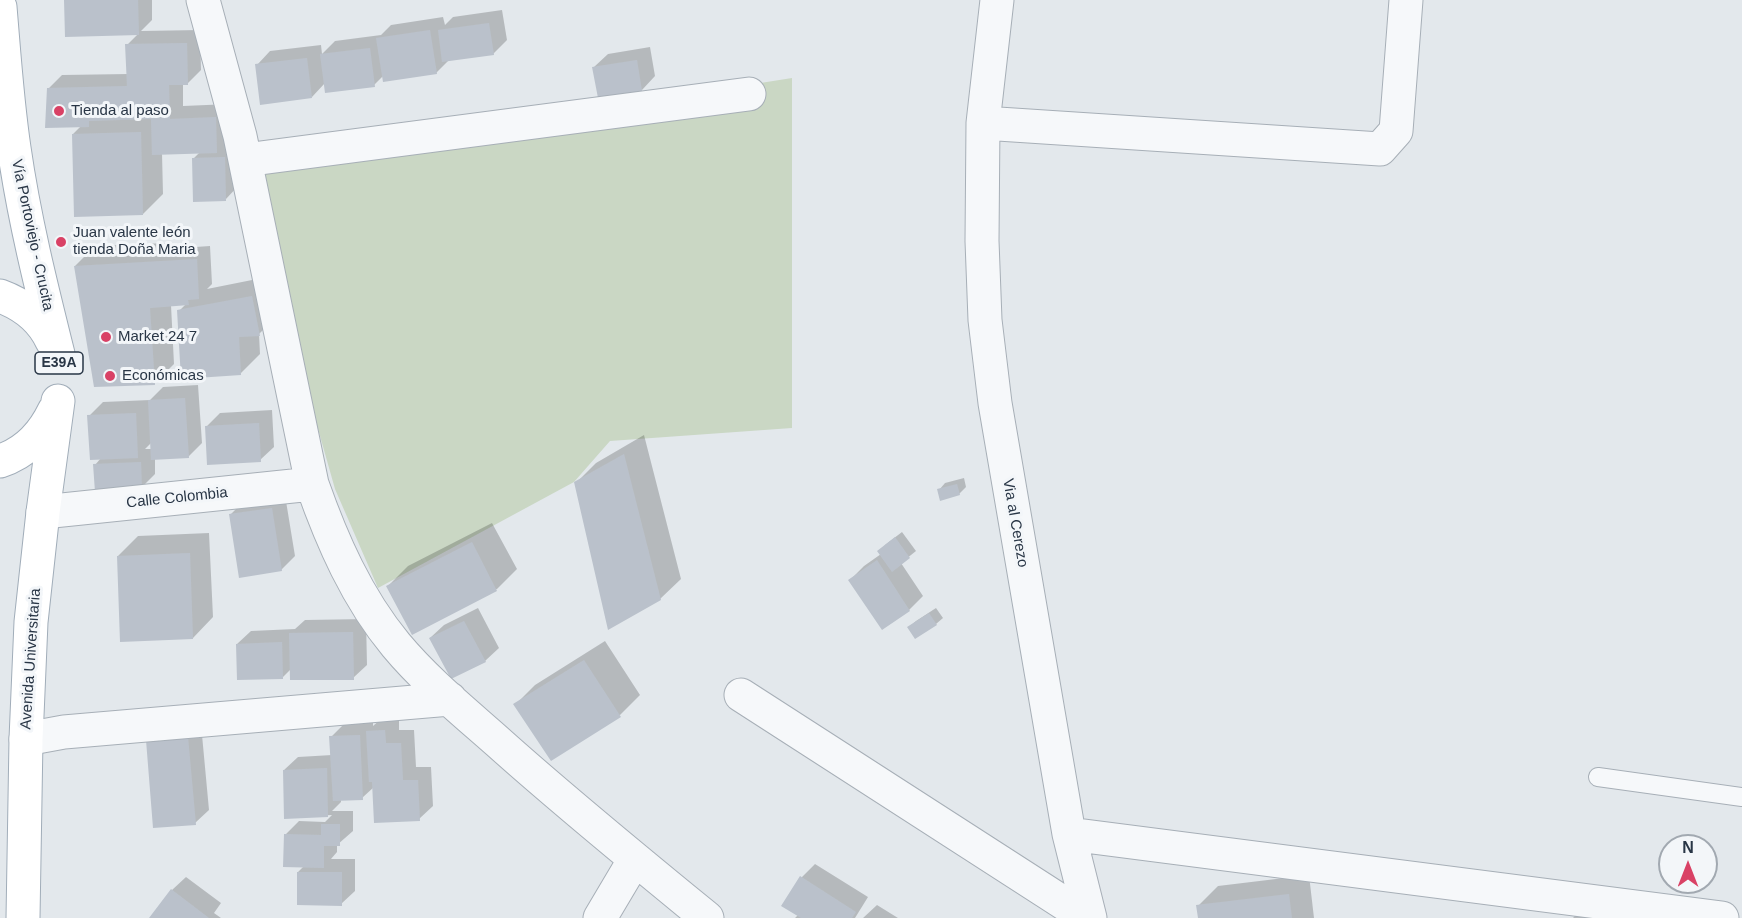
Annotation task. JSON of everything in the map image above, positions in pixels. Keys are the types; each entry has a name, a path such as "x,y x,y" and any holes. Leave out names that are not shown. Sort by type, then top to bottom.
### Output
{"main road":[{"name":"Vía Portoviejo - Crucita","path":"0,7 9,107 21,191 34,260 58,354"},
{"name":"E39A","path":"0,296 14,301 33,315 48,333 58,354 61,378 58,401 46,427 27,447 1,461"},
{"name":"Avenida Universitaria","path":"23,918 26,739 32,622 43,512 58,401"}],"street":[{"path":"203,0 245,160 312,484 327,527 366,604 396,645 450,699 564,801 706,918"},
{"name":"Via al Cerezo","path":"997,0 983,123 982,241 985,320 995,403 1069,834 1089,918"},
{"path":"983,123 1380,149 1396,131 1407,0"},
{"path":"245,160 749,94"},
{"name":"Calle Colombia","path":"43,512 312,484"},
{"path":"741,695 1089,918"},
{"path":"26,739 64,732 450,699"},
{"path":"1069,834 1722,918"},
{"path":"600,918 634,859"}],"lane":[{"path":"1598,777 1742,797"}],"green space":[{"path":"792,78 792,428 610,441 574,482 378,588 335,489 311,404 262,162"}],"building":[{"path":"64,0 138,0 139,35 65,37"},
{"path":"489,23 494,55 442,62 438,30"},
{"path":"430,30 437,74 383,82 376,38"},
{"path":"187,43 188,85 169,85 170,119 216,117 217,153 152,155 151,119 89,121 89,127 45,128 47,88 127,86 125,44"},
{"path":"370,48 375,87 325,93 320,54"},
{"path":"307,58 312,98 260,105 255,64"},
{"path":"637,60 642,91 598,98 592,67"},
{"path":"141,132 143,215 74,217 72,134"},
{"path":"225,157 226,201 193,202 192,158"},
{"path":"197,259 199,299 188,300 189,305 150,308 155,385 94,387 74,266"},
{"path":"252,296 260,336 239,337 241,375 181,379 177,310"},
{"path":"185,398 189,458 151,460 148,400"},
{"path":"136,413 138,458 90,460 87,415"},
{"path":"259,423 261,462 207,465 205,426"},
{"path":"624,454 661,600 608,630 574,482"},
{"path":"141,462 142,489 95,492 93,464"},
{"path":"957,484 960,495 940,501 937,489"},
{"path":"272,508 282,571 239,578 229,514"},
{"path":"895,537 910,558 892,572 877,551"},
{"path":"472,542 497,591 412,635 386,586"},
{"path":"190,553 193,639 120,642 117,556"},
{"path":"877,560 910,611 882,630 848,580"},
{"path":"929,613 937,625 915,639 907,627"},
{"path":"464,621 486,662 451,679 429,638"},
{"path":"353,632 354,680 290,680 289,633"},
{"path":"282,642 283,679 237,680 236,644"},
{"path":"584,660 621,717 551,761 513,704"},
{"path":"385,730 386,743 401,743 403,780 418,780 420,821 374,823 366,731"},
{"path":"360,735 363,800 333,801 329,736"},
{"path":"188,737 196,825 153,828 146,740"},
{"path":"327,768 328,817 284,819 283,770"},
{"path":"321,824 340,824 340,846 324,846 324,868 283,867 284,834 321,835"},
{"path":"297,872 342,872 342,906 297,905"},
{"path":"800,876 856,912 852,918 801,918 781,906"},
{"path":"171,889 209,918 149,918"},
{"path":"1289,894 1292,918 1198,918 1196,905"}],"place":[{"name":"Tienda al paso","path":"59,111"},
{"name":"Juan valente león tienda Doña Maria","path":"61,242"},
{"name":"Market 24 7","path":"106,337"},
{"name":"Económicas","path":"110,376"}]}
